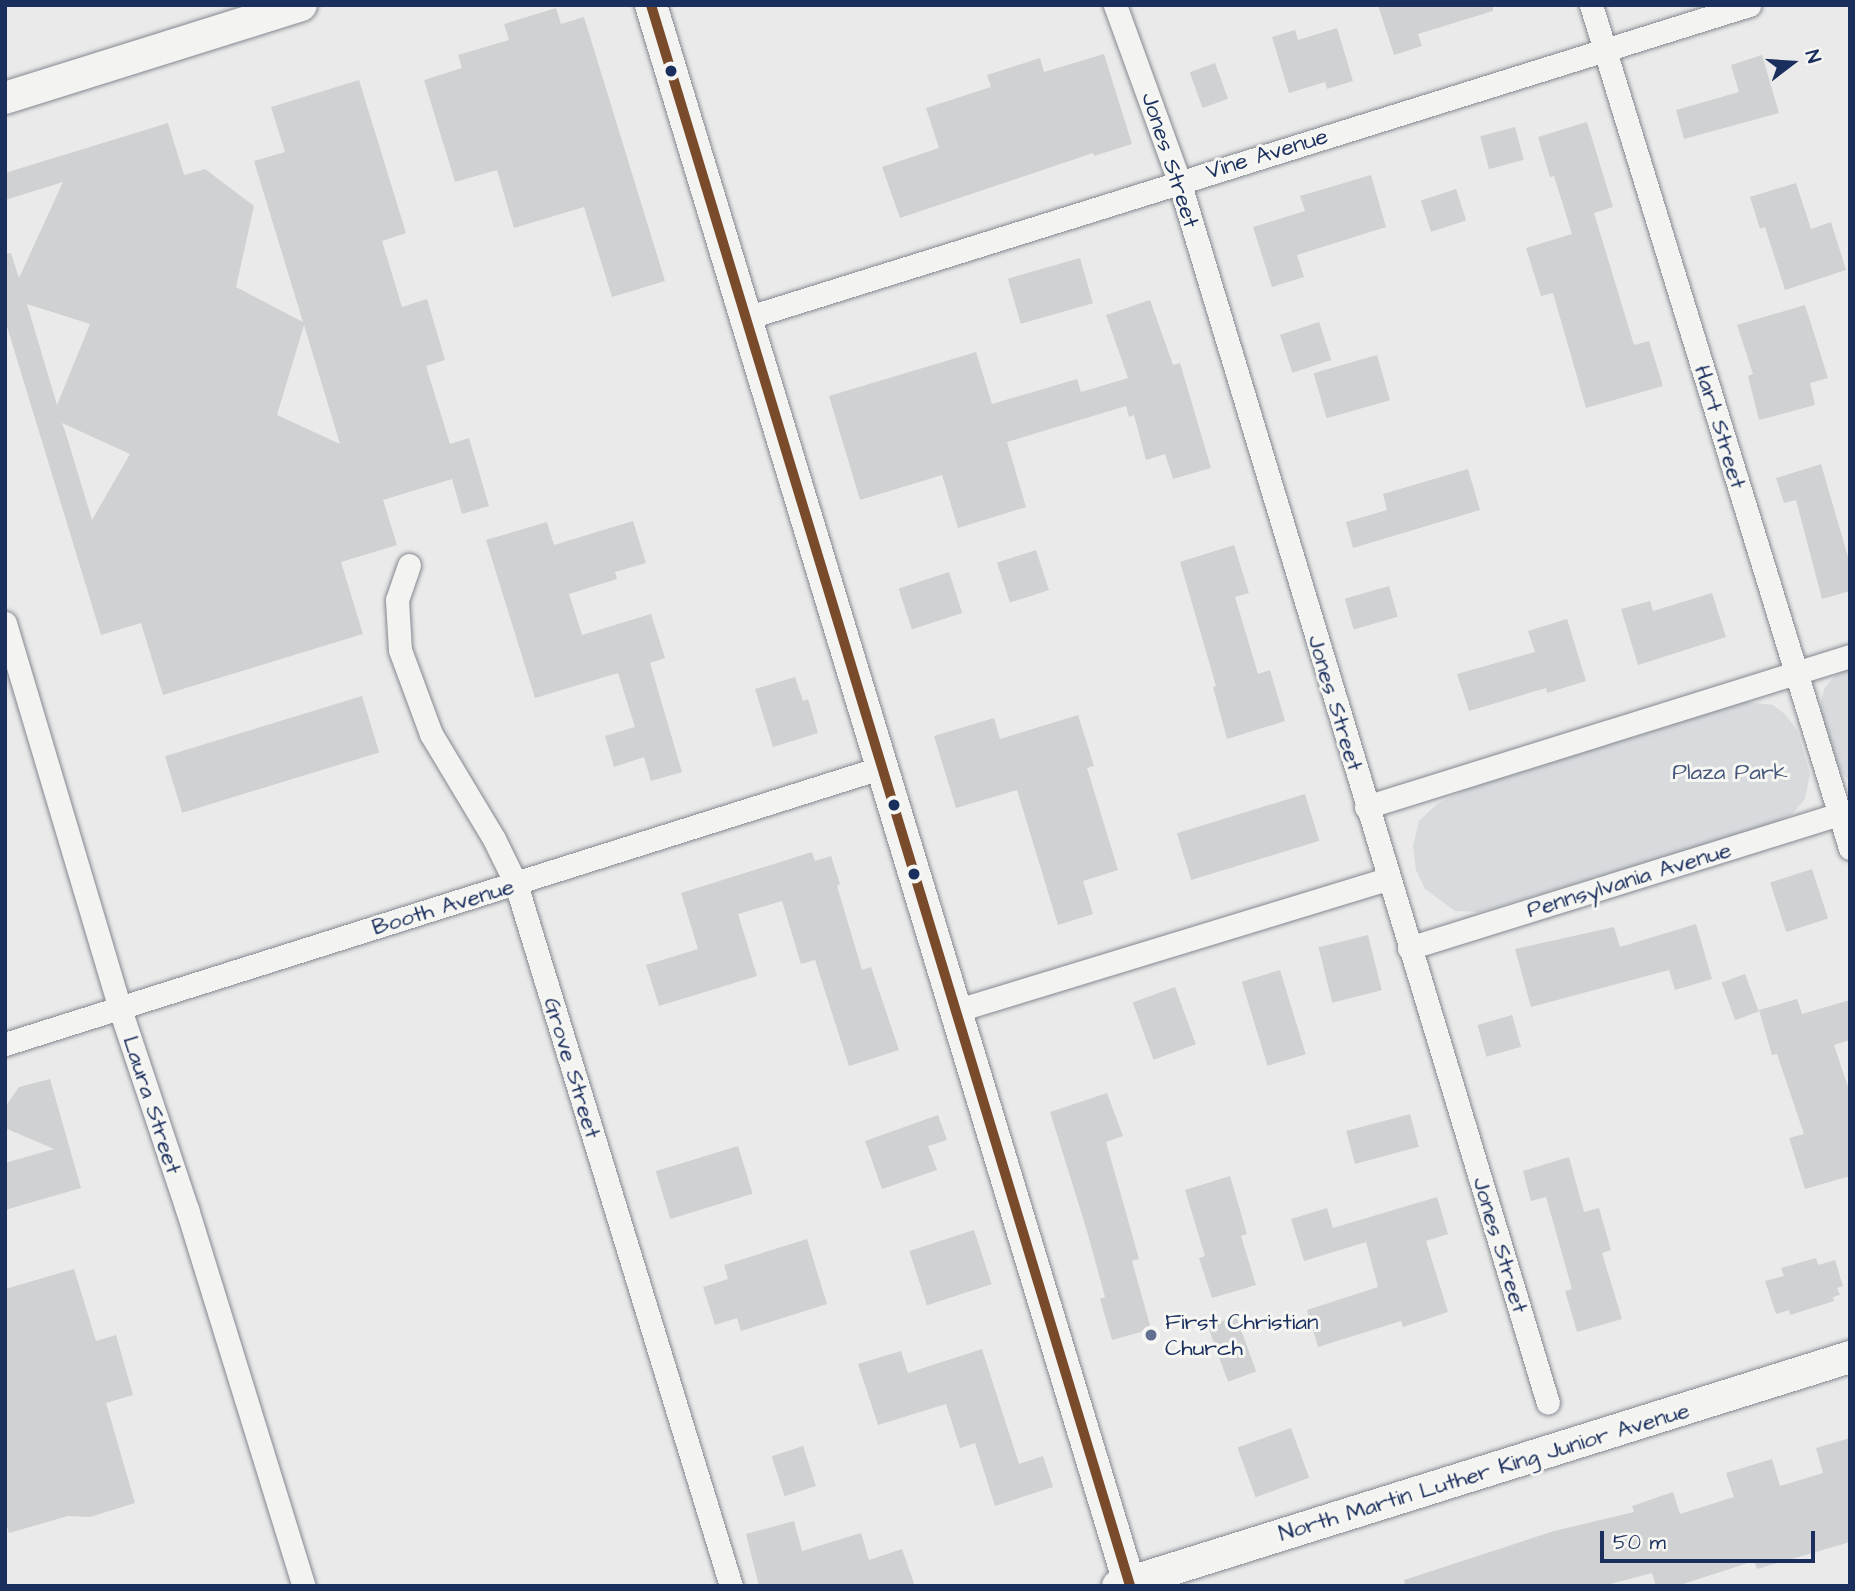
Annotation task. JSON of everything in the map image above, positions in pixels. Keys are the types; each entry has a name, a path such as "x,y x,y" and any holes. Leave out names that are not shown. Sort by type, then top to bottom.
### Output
{"main road":[{"path":"5,98 255,12 301,5"},
{"path":"654,6 1126,1585"},
{"name":"North Martin Luther King Junior Avenue","path":"1126,1585 1850,1357"}],"street":[{"name":"Jones Street","path":"1115,5 1178,181 1548,1403"},
{"name":"Hart Street","path":"1591,5 1796,673 1845,813 1850,848"},
{"name":"Vine Avenue","path":"746,318 1749,5"},
{"name":"Grove Street","path":"408,565 397,600 400,650 430,734 494,839 516,884 731,1586"},
{"name":"Laura Street","path":"5,623 11,661 120,1009 187,1209 304,1586"},
{"path":"1366,807 1850,656"},
{"name":"Booth Avenue","path":"5,1044 880,768"},
{"name":"Pennsylvania Avenue","path":"1409,948 1845,813"},
{"path":"955,1011 1388,879"}],"green space":[{"name":"Plaza Park","path":"1850,669 1850,782 1835,764 1822,718 1821,701 1825,687 1835,676"},
{"name":"Plaza Park","path":"1745,702 1773,705 1786,715 1797,730 1810,774 1805,799 1792,814 1773,824 1480,912 1455,911 1425,889 1416,870 1413,846 1419,821 1437,804 1468,789"}],"building":[{"path":"1378,5 1493,5 1493,11 1418,34 1422,46 1394,55"},
{"path":"556,8 561,24 584,17 665,281 612,297 584,207 514,228 497,170 455,182 424,80 462,68 458,55 509,40 504,24"},
{"path":"1337,28 1353,81 1327,89 1325,82 1289,93 1272,37 1295,30 1298,40"},
{"path":"1104,54 1132,144 1094,156 1093,153 900,218 882,167 939,148 926,108 991,87 987,75 1040,58 1044,72"},
{"path":"1762,55 1779,113 1684,139 1676,110 1739,92 1731,65"},
{"path":"1215,63 1228,99 1203,108 1190,72"},
{"path":"359,80 406,233 382,241 402,307 427,299 445,360 426,366 450,444 469,438 489,506 462,514 452,479 383,500 397,545 341,562 363,634 163,695 141,623 101,635 5,320 5,254 11,253 19,278 63,182 5,200 5,173 168,123 184,175 205,169 254,206 236,287 303,322 254,161 285,152 271,107","holes":["27,304 90,324 57,405","304,325 340,444 277,415","62,423 130,454 92,520"]},
{"path":"1587,122 1613,207 1594,213 1634,345 1649,341 1663,386 1586,408 1553,293 1541,296 1526,248 1572,234 1554,176 1550,177 1538,137"},
{"path":"1515,127 1524,160 1489,169 1480,136"},
{"path":"1371,175 1386,227 1297,255 1304,277 1272,287 1253,227 1305,211 1300,196"},
{"path":"1796,183 1811,229 1831,222 1846,270 1785,290 1765,227 1760,229 1750,197"},
{"path":"1456,189 1466,220 1431,232 1421,200"},
{"path":"1080,258 1093,303 1021,324 1008,279"},
{"path":"1150,300 1173,365 1180,363 1211,468 1173,479 1165,454 1146,460 1134,415 1129,417 1126,406 1007,442 1026,507 958,528 942,475 860,500 829,396 976,352 992,404 1077,379 1081,392 1128,378 1106,315"},
{"path":"1805,305 1828,378 1810,383 1815,405 1759,420 1748,376 1753,374 1737,325"},
{"path":"1319,322 1331,360 1292,373 1280,335"},
{"path":"1377,355 1390,400 1327,418 1314,373"},
{"path":"1821,464 1850,564 1850,591 1822,599 1796,500 1784,503 1776,478"},
{"path":"1468,469 1480,510 1353,548 1346,522 1387,510 1383,494"},
{"path":"633,521 646,563 615,572 617,579 569,594 582,635 651,614 665,658 650,663 682,772 651,781 644,757 614,767 605,736 635,727 618,673 535,698 486,540 547,522 554,545"},
{"path":"1234,545 1249,593 1235,597 1258,674 1270,670 1285,721 1227,739 1213,687 1216,686 1180,562"},
{"path":"1036,550 1049,590 1010,603 997,563"},
{"path":"949,572 962,613 912,629 899,588"},
{"path":"1389,586 1398,617 1354,629 1345,599"},
{"path":"1712,593 1726,637 1638,665 1621,609 1650,601 1653,611"},
{"path":"1567,619 1586,681 1547,693 1546,688 1469,711 1457,674 1535,652 1528,631"},
{"path":"795,677 803,701 808,699 818,733 773,747 755,689"},
{"path":"362,696 379,752 182,813 165,756"},
{"path":"1078,715 1094,766 1087,768 1118,870 1083,881 1093,914 1058,925 1017,790 956,808 934,736 994,718 1000,739"},
{"path":"1305,794 1319,841 1191,880 1177,833"},
{"path":"812,852 815,861 831,856 862,970 871,967 899,1050 849,1066 815,960 801,964 782,901 738,914 757,976 659,1006 646,965 698,949 681,893"},
{"path":"1812,869 1828,918 1786,932 1770,883"},
{"path":"1696,924 1712,979 1675,990 1669,970 1531,1007 1515,949 1614,927 1620,947"},
{"path":"1368,935 1382,990 1332,1003 1319,947"},
{"path":"1280,970 1306,1054 1267,1066 1242,982"},
{"path":"1745,974 1759,1012 1735,1020 1722,983"},
{"path":"1175,987 1196,1044 1154,1060 1133,1002"},
{"path":"1797,999 1802,1014 1850,1000 1850,1040 1834,1045 1850,1093 1850,1176 1805,1189 1789,1138 1804,1134 1777,1054 1772,1055 1759,1010"},
{"path":"1512,1015 1521,1047 1486,1057 1477,1025"},
{"path":"50,1079 81,1188 5,1210 5,1163 54,1149 5,1128 5,1107 19,1087"},
{"path":"1107,1093 1123,1136 1106,1142 1139,1259 1132,1261 1151,1329 1112,1340 1100,1299 1105,1297 1050,1112"},
{"path":"1410,1114 1419,1147 1355,1164 1346,1131"},
{"path":"938,1115 947,1140 928,1146 937,1170 882,1189 865,1141"},
{"path":"738,1146 753,1194 670,1219 656,1171"},
{"path":"1569,1157 1584,1212 1599,1208 1611,1250 1602,1253 1622,1319 1577,1332 1565,1291 1572,1289 1546,1197 1531,1201 1523,1171"},
{"path":"1230,1176 1247,1234 1241,1236 1256,1285 1212,1298 1199,1258 1205,1256 1185,1190"},
{"path":"1437,1197 1448,1234 1426,1241 1448,1312 1403,1327 1401,1321 1318,1347 1307,1310 1378,1287 1366,1242 1304,1261 1291,1219 1327,1208 1333,1228"},
{"path":"974,1230 992,1284 927,1305 909,1251"},
{"path":"807,1239 827,1304 741,1331 737,1318 715,1325 703,1287 728,1279 724,1265"},
{"path":"1816,1258 1818,1265 1835,1260 1843,1286 1837,1288 1840,1295 1833,1297 1834,1301 1790,1315 1789,1310 1776,1314 1765,1281 1784,1276 1781,1268"},
{"path":"74,1269 96,1341 116,1335 133,1395 106,1403 135,1503 90,1517 68,1516 9,1533 5,1520 5,1289"},
{"path":"1236,1316 1256,1371 1228,1382 1208,1326"},
{"path":"982,1349 1019,1464 1043,1456 1053,1487 995,1506 975,1443 960,1448 946,1404 878,1425 858,1364 901,1351 908,1373"},
{"path":"1291,1428 1309,1478 1256,1497 1237,1447"},
{"path":"1850,1438 1850,1542 1757,1569 1754,1561 1677,1586 1656,1586 1652,1573 1603,1586 1405,1586 1404,1580 1554,1531 1634,1512 1632,1506 1673,1492 1680,1514 1734,1497 1726,1473 1772,1459 1780,1486 1823,1473 1816,1448"},
{"path":"803,1446 816,1486 785,1496 772,1456"},
{"path":"794,1521 802,1551 861,1533 869,1560 902,1549 915,1586 759,1586 746,1534"}],"transit line":[{"path":"651,5 1130,1586"}],"place":[{"name":"First Christian Church","path":"1151,1335"}]}
